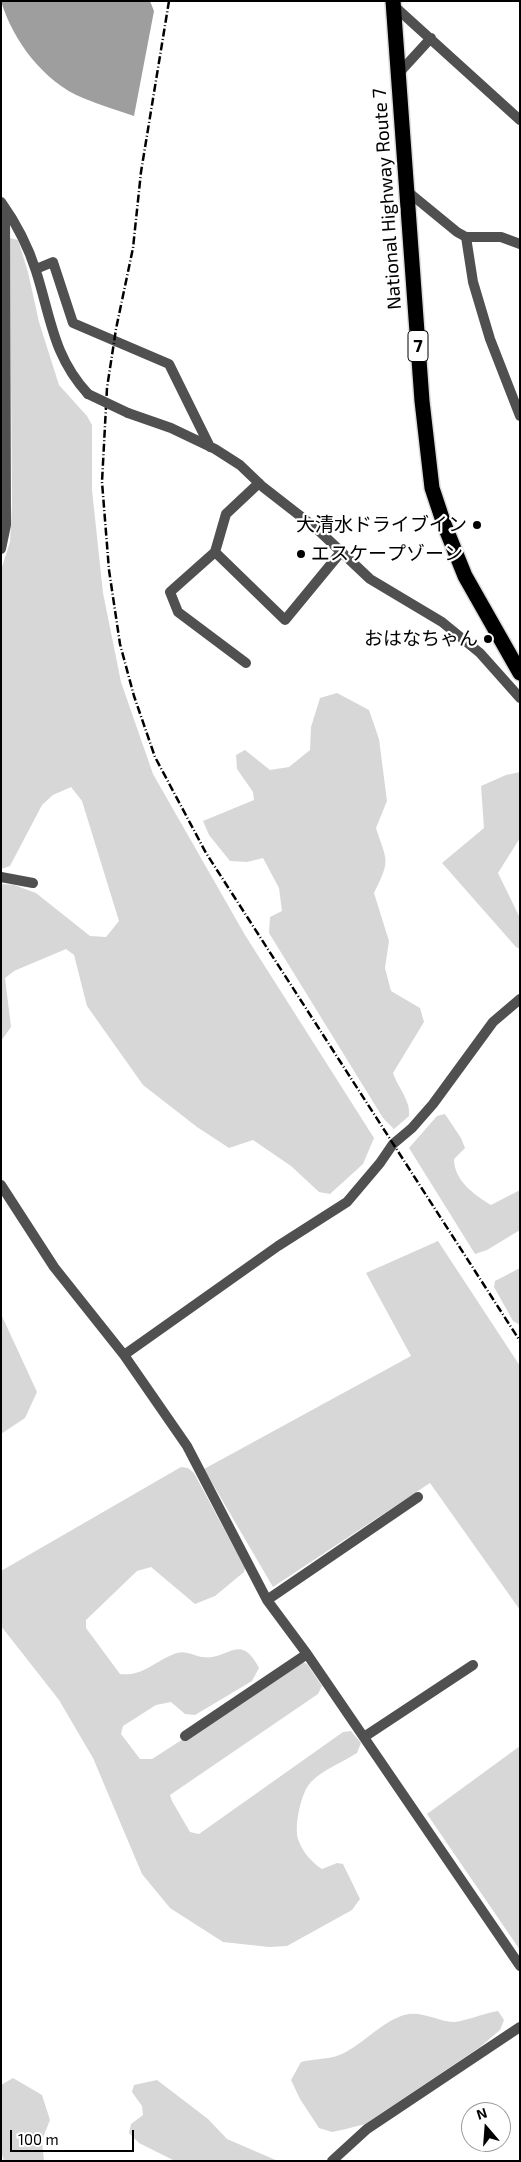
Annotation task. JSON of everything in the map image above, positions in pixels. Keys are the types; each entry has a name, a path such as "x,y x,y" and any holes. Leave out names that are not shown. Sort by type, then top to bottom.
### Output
{"highway":[{"name":"National Highway Route 7","path":"393,3 422,401 432,488 465,576 519,670"}],"street":[{"path":"393,3 520,120"},
{"path":"398,73 431,38"},
{"path":"407,191 457,232 466,236 501,237 520,244"},
{"path":"3,205 24,238 36,269 57,347 69,370 88,394 128,413 171,428 210,447 240,465 259,483 317,529 370,578 442,622 480,653 520,698"},
{"path":"1,549 6,525 3,205"},
{"path":"466,236 473,282 490,339 519,413"},
{"path":"36,269 53,262 73,323 169,364 210,447"},
{"path":"246,663 178,612 170,592 215,552 226,514 259,483"},
{"path":"215,552 286,620 341,552"},
{"path":"1,877 33,883"},
{"path":"124,1355 278,1246 347,1202 380,1163 392,1144 412,1128 433,1104 493,1022 520,999"},
{"path":"1,1185 54,1267 124,1355 187,1446 266,1600 307,1654 520,1966"},
{"path":"266,1600 418,1497"},
{"path":"185,1736 307,1654"},
{"path":"364,1737 473,1665"},
{"path":"332,2161 367,2129 520,2027"}],"shaded area":[{"path":"1,1 150,1 154,11 134,116 83,98 55,82 43,71 22,45 13,31"},
{"path":"10,238 18,240 28,272 39,322 59,385 87,416 92,425 92,490 103,593 121,682 153,774 245,935 374,1138 363,1164 330,1194 319,1192 291,1166 253,1140 229,1148 197,1127 143,1085 87,1006 74,955 66,949 14,971 5,978 11,1027 1,1041 1,884 14,885 36,893 90,936 106,937 119,921 82,801 71,787 53,795 42,805 10,866 1,869 1,570 10,542 12,505"},
{"path":"337,693 369,710 379,739 387,801 376,828 386,861 374,893 389,941 385,968 391,991 420,1008 424,1022 393,1073 409,1110 409,1116 394,1129 383,1118 269,933 270,917 282,911 279,888 263,858 247,862 230,861 209,835 203,821 254,800 253,792 237,769 236,755 245,750 270,770 289,767 310,750 311,727 320,698"},
{"path":"520,772 520,838 498,873 520,918 520,949 516,947 442,863 484,828 481,786 506,775"},
{"path":"445,1114 461,1138 465,1148 454,1159 457,1174 466,1186 491,1205 520,1190 520,1230 487,1250 475,1254 409,1148 437,1116"},
{"path":"438,1241 520,1366 520,1610 430,1483 273,1587 204,1469 411,1356 366,1273"},
{"path":"520,1268 520,1325 513,1321 494,1287 495,1281"},
{"path":"1,1314 37,1392 25,1418 1,1434"},
{"path":"181,1467 188,1468 194,1473 245,1568 244,1572 215,1596 195,1604 151,1567 137,1571 86,1620 86,1628 120,1674 143,1671 180,1652 212,1657 240,1649 246,1651 252,1657 259,1668 252,1681 195,1715 185,1714 171,1702 156,1705 123,1726 121,1734 140,1759 152,1759 303,1662 307,1664 322,1686 318,1694 170,1795 190,1832 199,1834 343,1732 351,1731 361,1743 357,1753 327,1770 307,1787 301,1801 297,1826 298,1839 307,1856 322,1869 337,1863 343,1864 360,1899 352,1910 287,1946 269,1947 223,1942 170,1908 142,1874 93,1758 59,1700 1,1626 1,1571"},
{"path":"520,1746 520,1950 427,1814"},
{"path":"498,2011 504,2020 500,2030 480,2047 365,2124 332,2132 319,2128 300,2099 291,2080 301,2062 341,2055 388,2022 404,2015 417,2014 453,2022"},
{"path":"13,2078 42,2095 50,2120 42,2140 44,2161 4,2161 1,2151 1,2085"},
{"path":"157,2080 208,2119 227,2139 278,2161 175,2161 139,2143 129,2133 131,2124 143,2115 142,2106 132,2092 134,2085"}],"railway":[{"path":"169,1 141,172 133,248 116,329 107,388 102,482 109,570 120,644 134,696 155,757 206,853 520,1341"}],"place":[{"name":"大清水ドライブイン","path":"477,525"},
{"name":"エスケープゾーン","path":"301,554"},
{"name":"おはなちゃん","path":"488,639"}]}
